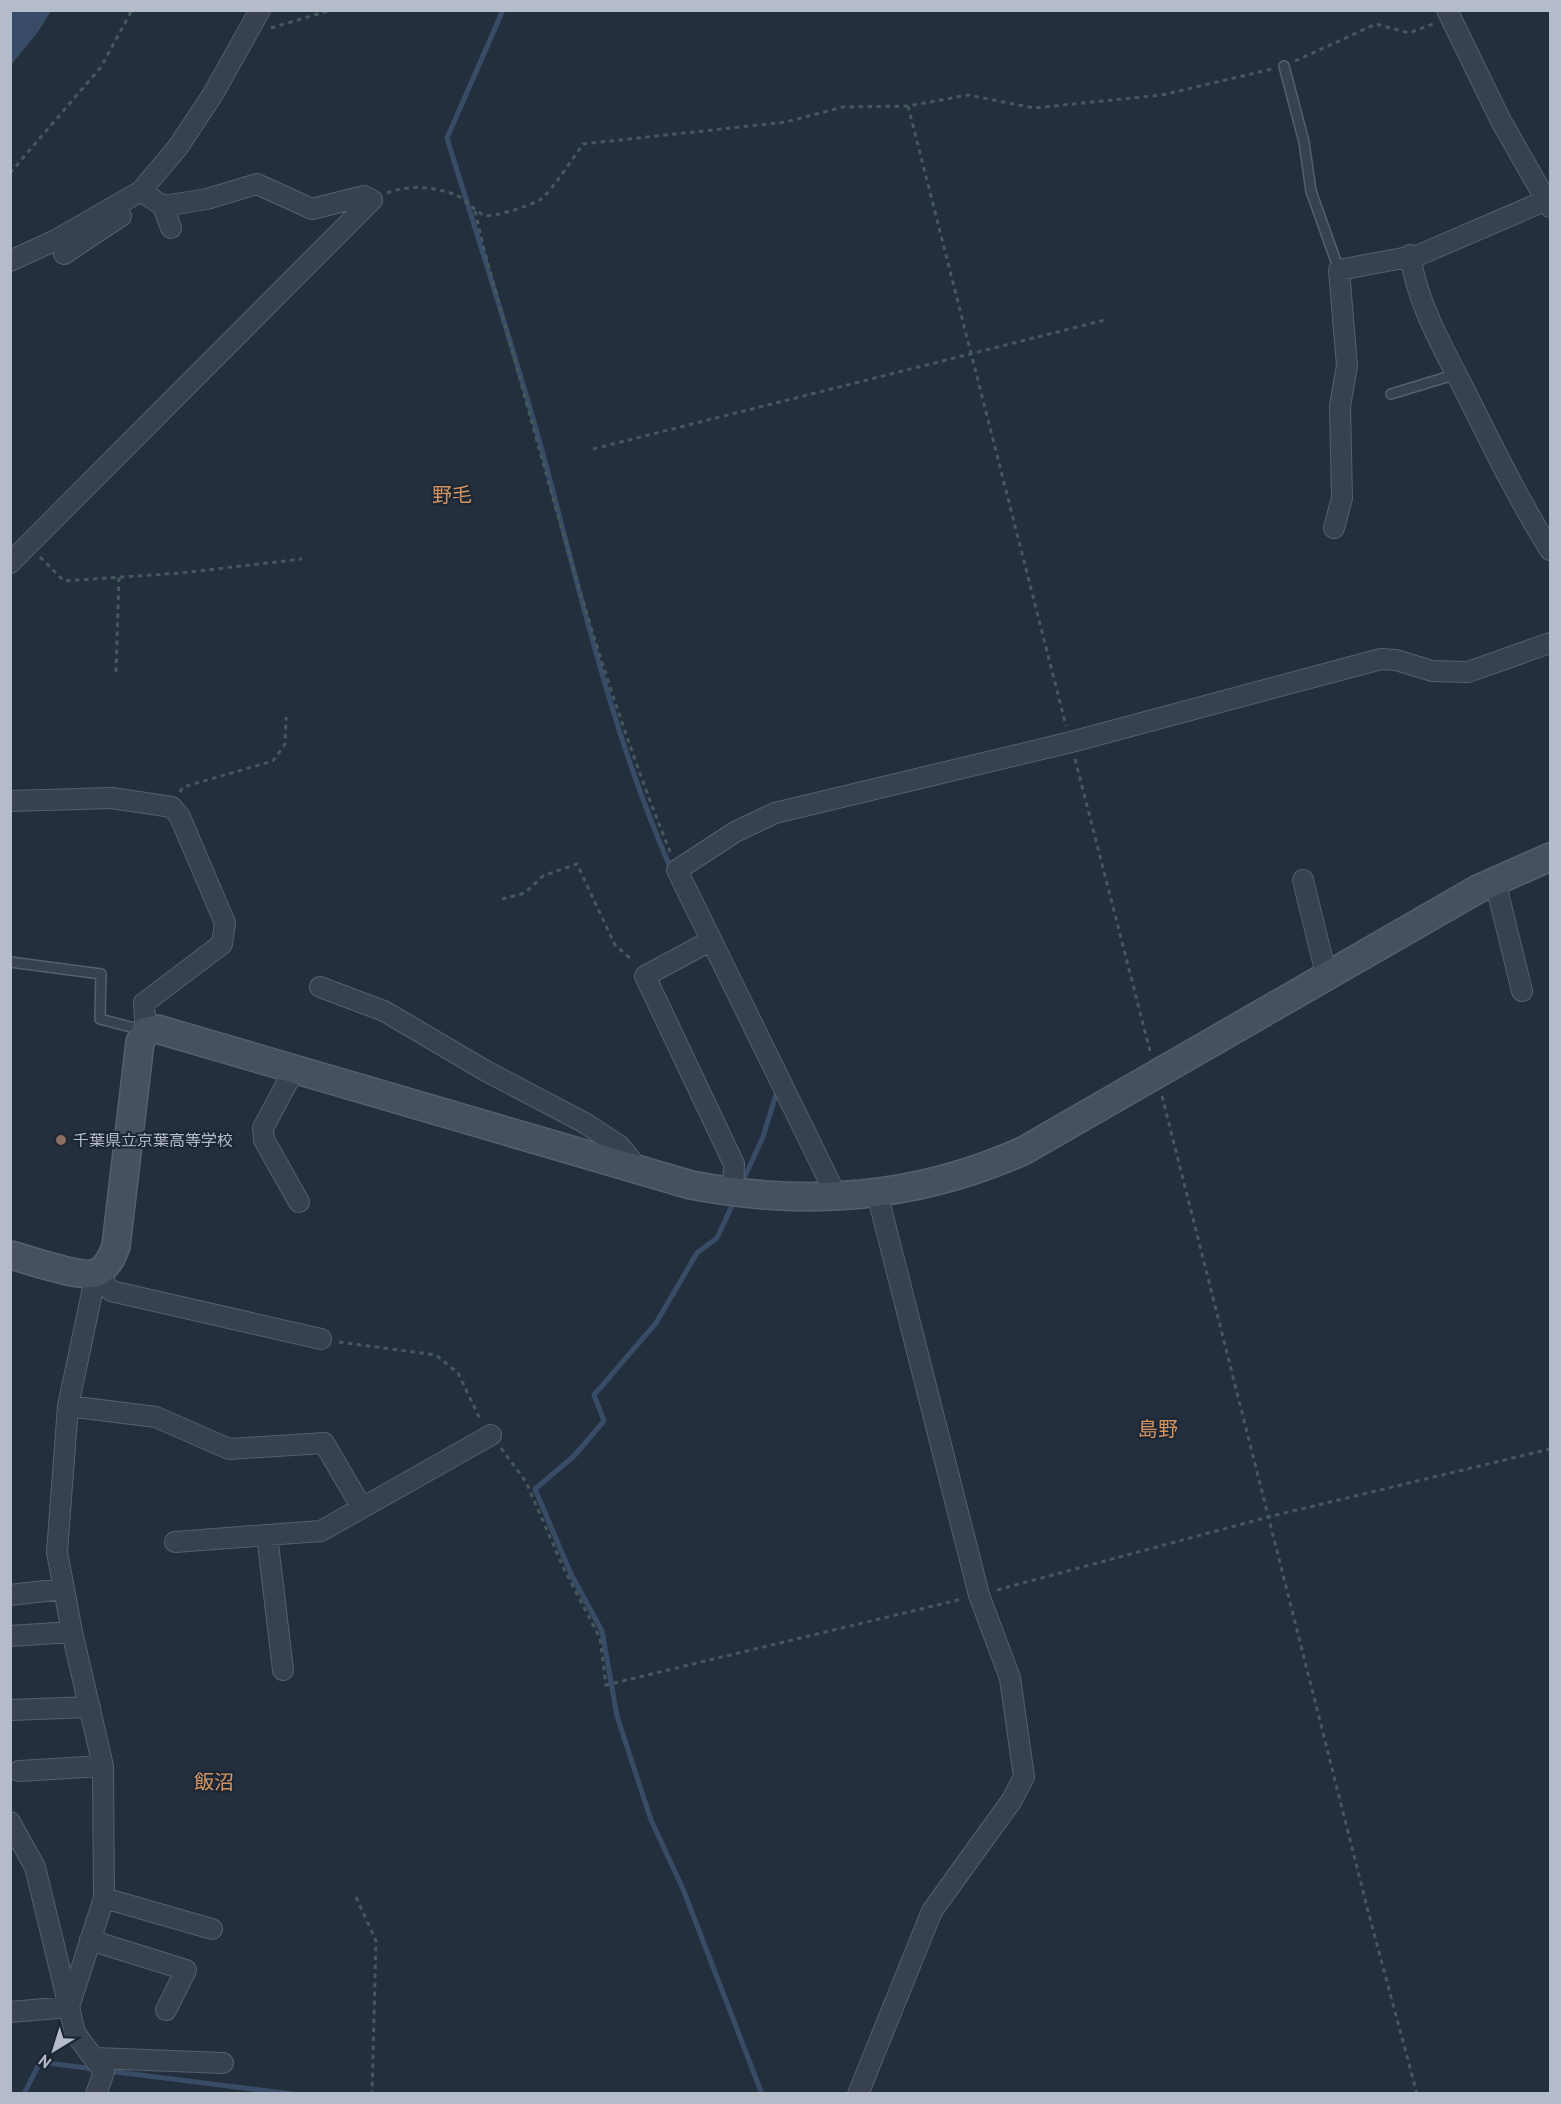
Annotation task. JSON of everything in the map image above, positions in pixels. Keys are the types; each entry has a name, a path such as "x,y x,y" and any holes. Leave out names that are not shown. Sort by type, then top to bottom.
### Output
{"street":[{"path":"64,254 152,198 178,147 213,94 260,10"},
{"path":"1334,528 1342,498 1340,406 1347,366 1339,270 1419,255 1546,193 1501,121 1450,12"},
{"path":"10,261 152,198 207,199 257,184 312,209 364,196 372,200 10,563"},
{"path":"152,198 171,228"},
{"path":"1410,255 1413,274 1436,332 1520,501 1551,550"},
{"path":"837,1197 677,870 735,832 775,813 1071,742 1381,659 1396,660 1432,671 1468,672 1551,643"},
{"path":"10,801 111,798 172,807 180,817 225,923 222,944 144,1004 146,1031 140,1041 116,1246 110,1262 96,1274 68,1406 57,1552 72,1632 103,1766 104,1898 69,2007"},
{"path":"146,1031 157,1029 640,1171 733,1193 785,1198 837,1197 877,1193 954,1178 985,1168 1023,1151 1495,881 1551,857"},
{"path":"1303,880 1327,978"},
{"path":"1495,881 1522,991"},
{"path":"710,941 645,976 734,1164 733,1193"},
{"path":"320,987 384,1011 486,1071 583,1122 620,1146 640,1171"},
{"path":"294,1070 264,1128 264,1140 299,1202"},
{"path":"858,2094 932,1911 1012,1800 1024,1777 1010,1678 979,1595 877,1193"},
{"path":"10,1255 81,1274 96,1274 111,1291 321,1340"},
{"path":"68,1406 156,1417 229,1449 324,1443 362,1508"},
{"path":"175,1542 321,1531 491,1435"},
{"path":"267,1535 283,1670"},
{"path":"10,1595 63,1589"},
{"path":"10,1636 72,1632"},
{"path":"10,1710 90,1707"},
{"path":"19,1771 103,1766"},
{"path":"10,1822 35,1867 75,2033 96,2058 104,2072 96,2094"},
{"path":"104,1898 212,1929"},
{"path":"90,1940 186,1970 166,2010"},
{"path":"10,2012 69,2007"},
{"path":"96,2058 222,2063"}],"lane":[{"path":"1284,66 1304,142 1311,191 1339,270"},
{"path":"1391,394 1457,374"},
{"path":"10,962 101,974 100,1019 146,1031"}],"path":[{"path":"10,173 101,67 132,10"},
{"path":"248,30 271,28 331,10"},
{"path":"372,200 393,190 413,188 438,190 460,197 475,211 487,216 517,209 541,198 583,144 786,122 843,108 908,106 968,95 1034,108 1162,95 1284,66 1376,24 1409,33 1419,31 1450,12"},
{"path":"908,106 1366,1906 1417,2094"},
{"path":"475,211 485,254 585,609 648,798 677,870"},
{"path":"593,449 1106,320"},
{"path":"28,545 64,581 182,573 302,559"},
{"path":"116,672 119,577"},
{"path":"172,807 183,787 273,761 285,744 285,717"},
{"path":"502,899 525,893 543,876 577,864 615,945 643,970 645,976"},
{"path":"321,1340 436,1355 458,1373 481,1420 526,1482 564,1569 600,1638 606,1686 979,1595 1268,1517 1551,1449"},
{"path":"356,1897 376,1941 372,2094"}],"water":[{"path":"11,10 51,11 38,32 11,65"}],"waterway":[{"path":"503,10 447,138 531,411 614,715 631,767 671,869"},
{"path":"741,1185 763,1137 777,1091"},
{"path":"735,1199 717,1238 697,1253 656,1323 594,1395 604,1421 574,1456 535,1489 571,1574 602,1631 617,1716 651,1820 683,1889 762,2094"},
{"path":"24,2094 40,2062 94,2069"},
{"path":"109,2071 292,2094"}],"place":[{"name":"千葉県立京葉高等学校","path":"61,1140"}],"district":[{"name":"野毛","path":"452,495"},
{"name":"島野","path":"1158,1429"},
{"name":"飯沼","path":"214,1782"}]}
